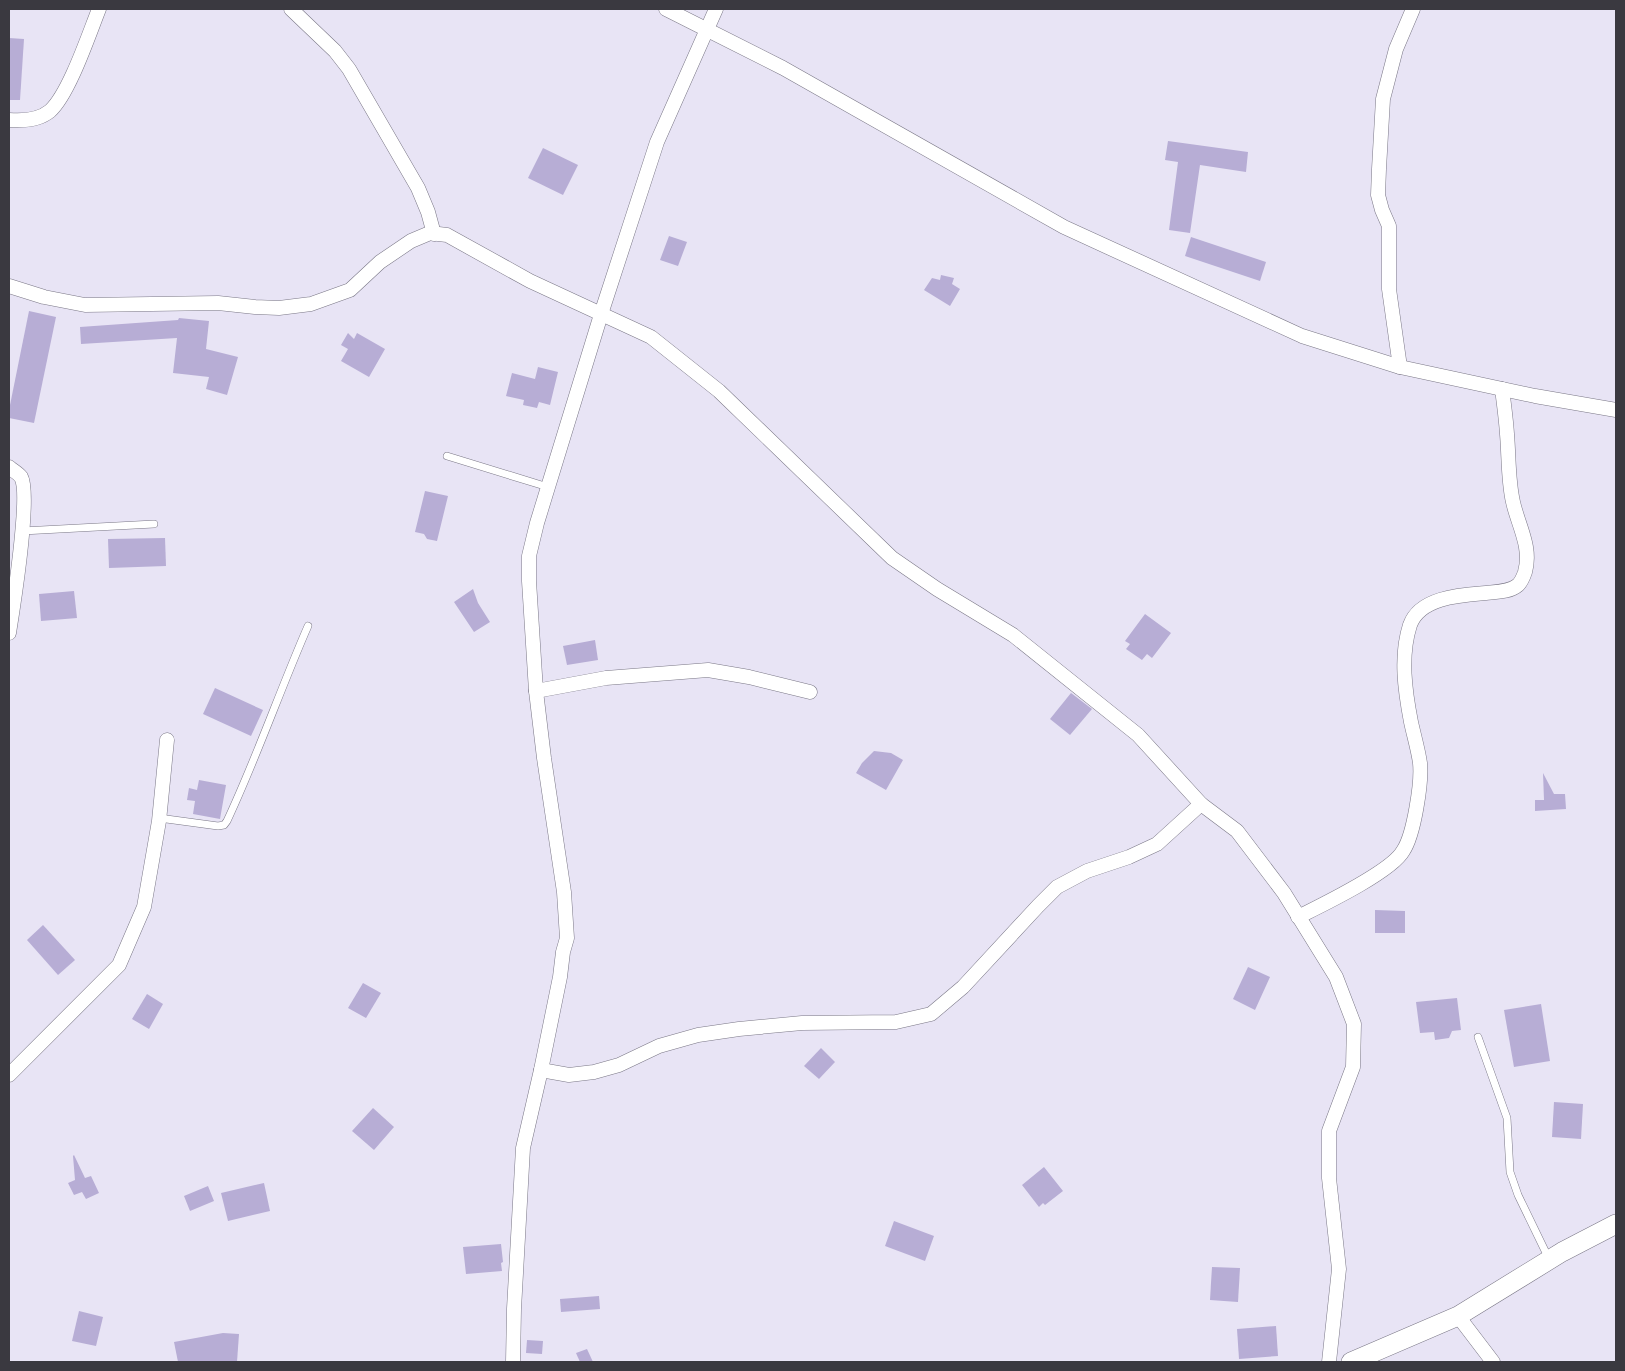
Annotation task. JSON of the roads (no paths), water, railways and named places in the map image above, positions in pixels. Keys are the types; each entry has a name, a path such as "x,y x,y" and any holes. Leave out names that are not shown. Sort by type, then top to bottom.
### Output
{"main road":[{"path":"1351,1362 1458,1316 1550,1259 1616,1224"}],"street":[{"path":"9,120 41,116 49,112 58,103 74,71 99,9"},
{"path":"291,9 336,51 349,69 418,188 428,212 434,234"},
{"path":"666,9 840,100 1064,227 1302,336 1400,367 1502,390 1616,410"},
{"path":"513,1362 523,1148 541,1070 567,938 564,892 536,691 529,556 537,523 601,313 657,142 716,9"},
{"path":"1400,367 1389,290 1388,226 1378,195 1383,99 1396,49 1413,9"},
{"path":"9,286 44,298 85,305 218,303 255,307 287,307 311,304 350,290 380,262 411,242 430,233 447,235 530,281 650,337 719,391 892,558 937,589 1013,635 1138,735 1201,804 1237,830 1284,893 1336,977 1354,1024 1353,1067 1329,1131 1329,1178 1339,1269 1329,1362"},
{"path":"1298,917 1383,870 1403,853 1409,838 1419,784 1420,764 1404,689 1405,647 1411,624 1420,610 1435,602 1466,595 1504,591 1519,584 1525,573 1528,560 1526,544 1513,503 1509,478 1508,434 1502,390"},
{"path":"9,468 21,477 25,492 18,572 9,633"},
{"path":"536,691 606,678 708,670 749,677 810,692"},
{"path":"9,1074 119,966 144,907 160,818 167,740"},
{"path":"541,1070 569,1075 594,1072 619,1065 659,1046 698,1035 731,1030 802,1023 896,1022 931,1014 963,987 1057,887 1087,871 1129,857 1157,844 1201,804"},
{"path":"1458,1316 1493,1362"}],"lane":[{"path":"447,456 548,487"},
{"path":"22,531 154,524"},
{"path":"160,818 218,826 227,821 246,780 284,681 308,626"},
{"path":"1478,1037 1507,1118 1510,1172 1550,1259"}]}
